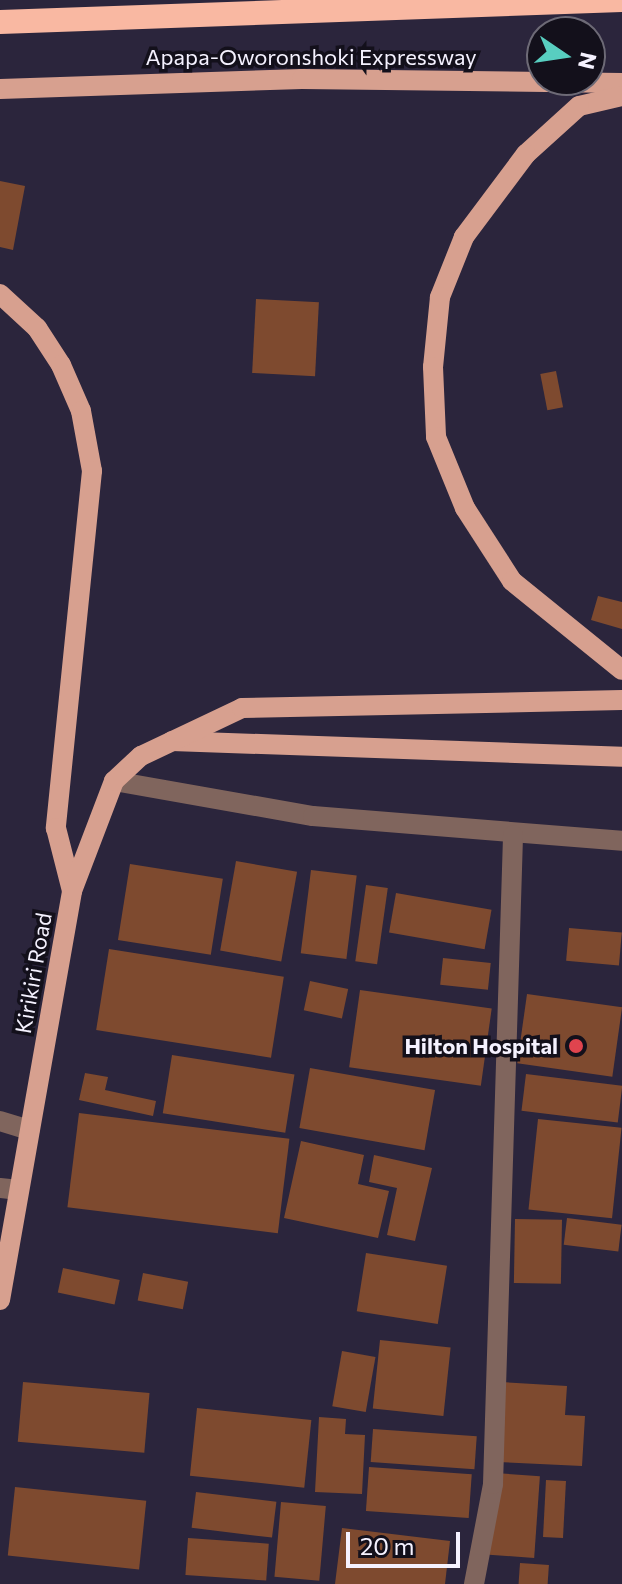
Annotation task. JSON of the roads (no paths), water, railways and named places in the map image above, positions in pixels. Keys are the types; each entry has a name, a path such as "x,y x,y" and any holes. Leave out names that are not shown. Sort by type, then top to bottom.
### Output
{"highway":[{"name":"Apapa-Oworonshoki Expressway","path":"0,22 622,0"}],"main road":[{"name":"Apapa-Oworonshoki Expressway","path":"0,89 302,79 622,83"},
{"path":"622,96 579,106 526,154 464,237 440,297 433,367 436,437 465,508 512,581 622,670"},
{"path":"0,294 37,328 61,365 81,411 92,471 56,828 72,891"},
{"path":"72,891 114,781 168,740 242,708 622,700"},
{"path":"168,740 247,749 622,757"},
{"name":"Kirikiri Road","path":"0,1300 9,1189 30,1130 72,891"}],"street":[{"path":"114,781 313,816 513,835 622,841"},
{"path":"474,1584 493,1484 513,835"},
{"path":"0,1121 30,1130"}],"place":[{"name":"Hilton Hospital","path":"576,1046"}]}
